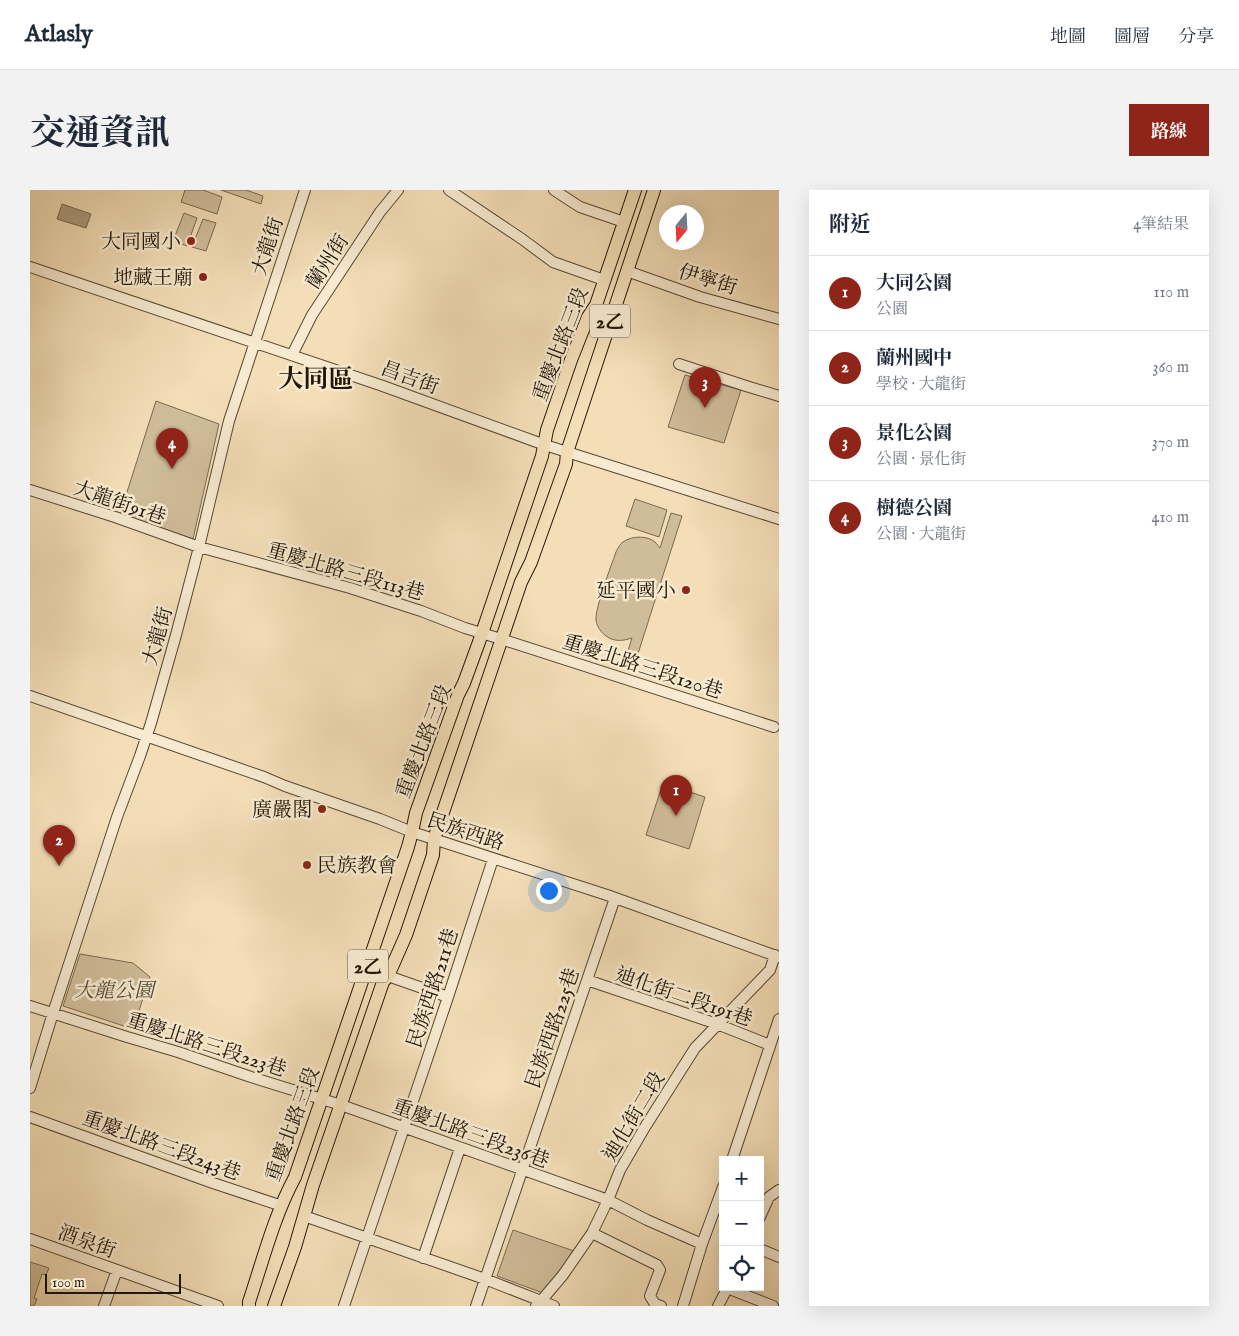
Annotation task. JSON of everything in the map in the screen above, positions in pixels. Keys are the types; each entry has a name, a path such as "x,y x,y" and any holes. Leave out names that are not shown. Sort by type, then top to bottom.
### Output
{"main road":[{"name":"重慶北路三段","path":"249,1306 282,1206 295,1177 322,1100 412,832 419,804 482,634 571,360 588,317 596,306 635,190"},
{"name":"重慶北路三段","path":"274,1306 294,1248 312,1185 382,982 388,976 406,935 433,855 434,839 520,582 530,562 566,464 566,452 654,190"}],"street":[{"name":"大龍街","path":"30,1088 117,818 146,737 199,548 229,421 304,190"},
{"name":"蘭州街","path":"292,356 312,315 380,212 398,190"},
{"path":"449,190 553,262 604,280"},
{"path":"554,190 580,207 624,222"},
{"name":"昌吉街","path":"30,267 380,385 566,452 779,519"},
{"name":"伊寧街","path":"627,271 700,297 779,319"},
{"path":"678,364 779,396"},
{"name":"大龍街91巷","path":"30,490 199,548"},
{"name":"重慶北路三段113巷","path":"199,548 350,588 501,639"},
{"name":"重慶北路三段120巷","path":"501,639 774,727"},
{"name":"民族西路","path":"30,696 380,819 412,832 615,898 777,956"},
{"name":"民族西路211巷","path":"344,1306 493,858"},
{"name":"民族西路225巷","path":"476,1306 615,898"},
{"name":"迪化街二段","path":"538,1304 563,1275 592,1233 620,1170 695,1048 770,970 777,956"},
{"path":"388,976 448,997"},
{"name":"迪化街二段191巷","path":"587,980 717,1024 770,1045"},
{"name":"重慶北路三段223巷","path":"30,1006 127,1038 178,1052 322,1100"},
{"path":"733,1156 779,1019"},
{"name":"重慶北路三段236巷","path":"322,1100 340,1104 608,1200 647,1220 702,1244"},
{"name":"重慶北路三段243巷","path":"30,1117 282,1206"},
{"path":"423,1258 460,1148"},
{"path":"764,1208 769,1197 779,1190"},
{"path":"683,1306 702,1244 719,1198"},
{"path":"304,1216 486,1279 538,1304 554,1306"},
{"path":"592,1233 657,1265 660,1270 650,1296 655,1304 661,1306"},
{"name":"酒泉街","path":"30,1239 218,1306"},
{"path":"764,1251 779,1257"},
{"path":"104,1306 117,1270"},
{"path":"718,1306 726,1291"},
{"path":"735,1291 773,1306"}],"green space":[{"path":"185,190 203,190 222,197 217,214 181,202"},
{"path":"221,190 246,190 263,196 261,204"},
{"path":"184,213 197,218 187,246 173,241"},
{"path":"203,219 216,223 206,251 192,247"},
{"path":"685,375 741,390 724,443 668,427"},
{"path":"156,401 219,424 193,539 120,514"},
{"path":"635,499 667,510 659,537 626,526"},
{"path":"671,513 682,516 635,663 625,660 632,638 615,640 606,636 597,625 596,614 620,545 630,538 643,537 652,540 660,548"},
{"path":"663,783 705,797 689,849 646,835"},
{"name":"大龍公園","path":"80,954 133,963 150,977 133,1029 63,1006"},
{"path":"513,1230 574,1251 543,1293 497,1276"},
{"path":"30,1262 49,1268 46,1275 42,1274 34,1298 37,1299 34,1306 30,1306"}],"shaded area":[{"path":"62,204 91,214 86,228 57,219"}],"place":[{"name":"大同國小","path":"191,241"},
{"name":"地藏王廟","path":"203,277"},
{"name":"景化公園","path":"705,408"},
{"name":"樹德公園","path":"172,469"},
{"name":"延平國小","path":"686,590"},
{"name":"廣嚴閣","path":"322,809"},
{"name":"大同公園","path":"676,816"},
{"name":"民族教會","path":"307,865"},
{"name":"蘭州國中","path":"59,866"}],"district":[{"name":"大同區","path":"316,378"}]}
